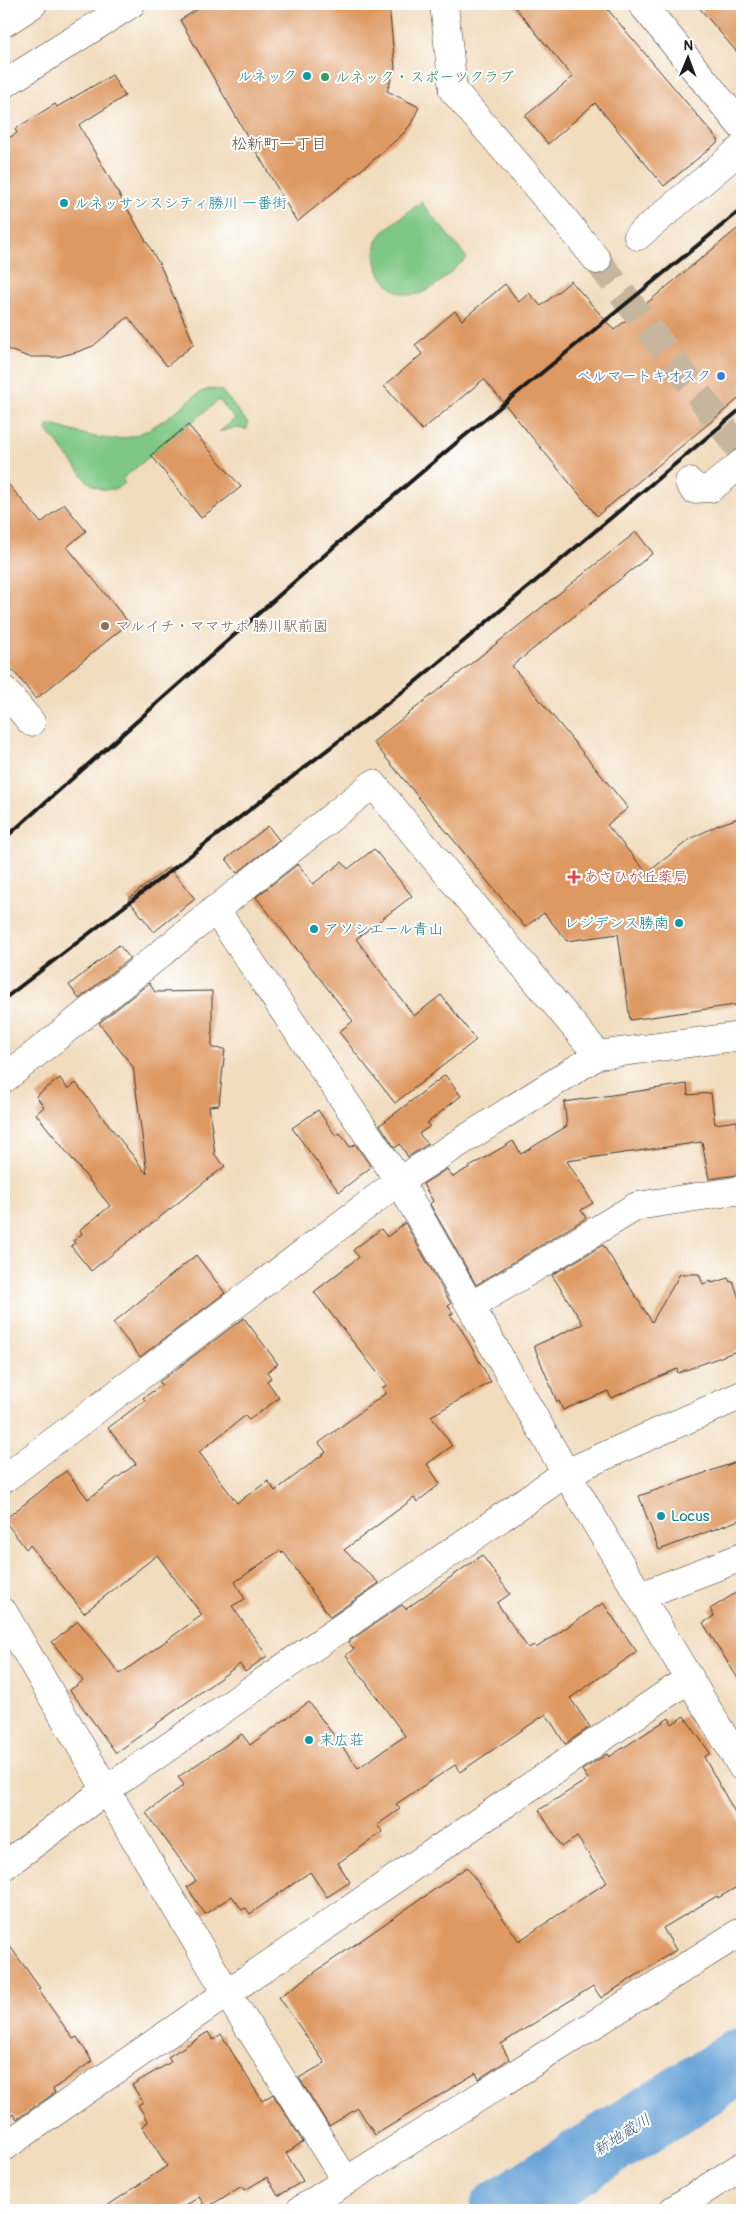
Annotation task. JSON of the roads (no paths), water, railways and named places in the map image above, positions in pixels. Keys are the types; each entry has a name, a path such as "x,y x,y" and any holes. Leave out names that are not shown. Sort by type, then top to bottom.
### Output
{"street":[{"path":"4,23 33,4"},
{"path":"4,84 103,11 131,4"},
{"path":"444,4 453,90 556,209 597,260"},
{"path":"642,4 742,127"},
{"path":"638,236 742,148"},
{"path":"689,482 694,489 711,488 742,463"},
{"path":"4,690 31,722"},
{"path":"4,1079 373,784 598,1055"},
{"path":"215,909 399,1181 566,1473 742,1767"},
{"path":"4,1479 399,1181 598,1055 742,1036"},
{"path":"471,1306 637,1206 742,1190"},
{"path":"4,1866 106,1790 566,1473 742,1395"},
{"path":"640,1596 742,1557"},
{"path":"4,1613 106,1790 227,1992 346,2181"},
{"path":"4,2147 227,1992 690,1678"},
{"path":"300,2210 742,1931"},
{"path":"673,2210 742,2166"}],"waterway":[{"name":"新地蔵川","path":"502,2210 742,2060"}],"tunnel":[{"path":"597,260 742,452"}],"railway":[{"path":"4,839 336,545 462,438 742,209"},
{"path":"4,999 414,683 742,408"}],"place":[{"name":"ルネック","path":"307,76"},
{"name":"ルネック・スポーツクラブ","path":"325,77"},
{"name":"ルネッサンスシティ勝川 一番街","path":"64,203"},
{"name":"ベルマートキオスク","path":"721,376"},
{"name":"マルイチ・ママサポ 勝川駅前園","path":"105,626"},
{"name":"あさひが丘薬局","path":"574,877"},
{"name":"レジデンス勝南","path":"679,923"},
{"name":"アソシエール青山","path":"314,929"},
{"name":"Locus","path":"661,1516"},
{"name":"末広荘","path":"309,1740"}],"district":[{"name":"松新町一丁目","path":"279,144"}]}
